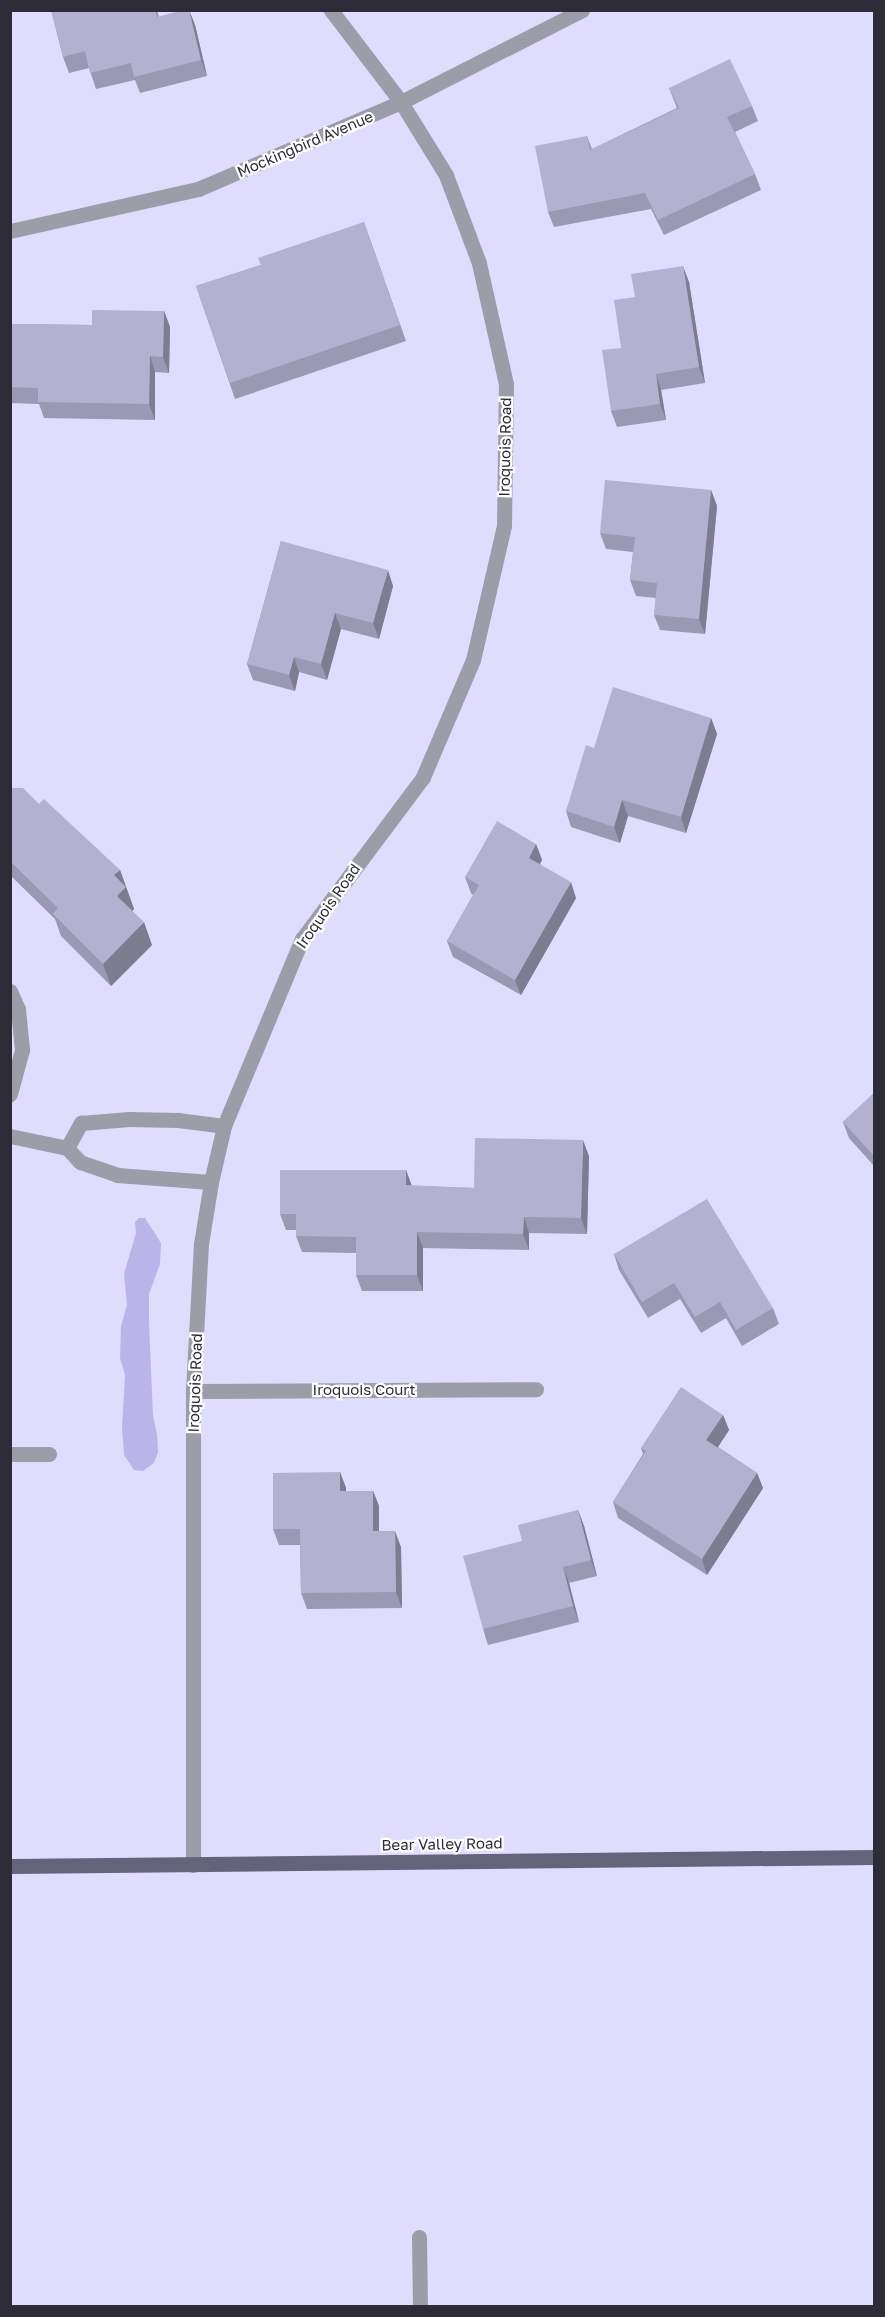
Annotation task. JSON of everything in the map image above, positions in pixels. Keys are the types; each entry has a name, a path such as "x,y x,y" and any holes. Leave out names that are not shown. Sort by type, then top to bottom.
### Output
{"main road":[{"name":"Bear Valley Road","path":"10,1866 874,1857"}],"street":[{"name":"Iroquois Road","path":"193,1865 193,1391 201,1244 211,1182 224,1125 302,939 423,777 473,660 504,526 506,384 479,263 446,175 401,102 331,10"},
{"name":"Mockingbird Avenue","path":"10,231 32,228 198,189 401,102 582,10"},
{"path":"10,991 18,1009 22,1050 10,1094"},
{"path":"67,1148 81,1123 129,1119 224,1125"},
{"path":"10,1136 67,1148 80,1162 117,1175 211,1182"},
{"name":"Iroquois Court","path":"193,1391 536,1389"},
{"path":"10,1454 49,1454"},
{"path":"419,2237 420,2307"}],"shaded area":[{"path":"139,1218 145,1218 161,1243 160,1264 149,1294 153,1416 158,1452 154,1463 143,1471 134,1470 124,1455 122,1427 125,1375 120,1358 121,1326 127,1305 124,1274 136,1233 135,1222"}],"building":[{"path":"51,10 155,10 157,17 189,10 201,60 134,77 131,63 90,73 85,51 63,57"},
{"path":"730,59 752,106 727,117 755,174 658,220 645,193 548,212 535,146 587,136 590,150 679,108 669,88"},
{"path":"364,222 400,325 230,383 196,286 261,265 258,258"},
{"path":"683,266 699,367 656,374 660,404 611,411 602,350 621,348 614,300 635,297 631,274"},
{"path":"92,310 164,311 163,357 150,356 149,404 38,402 38,388 10,387 10,324 92,325"},
{"path":"605,480 711,490 699,619 654,615 657,583 630,580 635,537 600,533"},
{"path":"281,541 388,570 373,623 335,613 321,664 294,657 289,675 247,664"},
{"path":"613,687 711,718 681,817 622,800 614,827 566,811 586,745 594,748"},
{"path":"10,788 23,788 39,804 44,799 120,870 114,875 126,887 117,896 144,922 103,964 53,914 58,908 10,861"},
{"path":"497,821 536,844 529,858 571,882 515,980 447,941 479,885 465,877"},
{"path":"874,1093 874,1156 843,1122"},
{"path":"475,1138 583,1140 581,1218 524,1217 523,1234 417,1232 417,1275 356,1275 356,1237 296,1236 296,1214 280,1214 280,1170 406,1170 406,1185 474,1188"},
{"path":"707,1199 773,1308 736,1330 720,1302 695,1317 674,1283 642,1302 614,1254"},
{"path":"681,1387 723,1415 706,1440 757,1473 702,1559 613,1502 646,1451 641,1448"},
{"path":"340,1472 340,1491 373,1491 373,1531 395,1531 396,1592 301,1593 300,1529 273,1529 273,1473"},
{"path":"578,1510 591,1560 563,1567 573,1606 483,1629 463,1556 522,1541 518,1525"}]}
